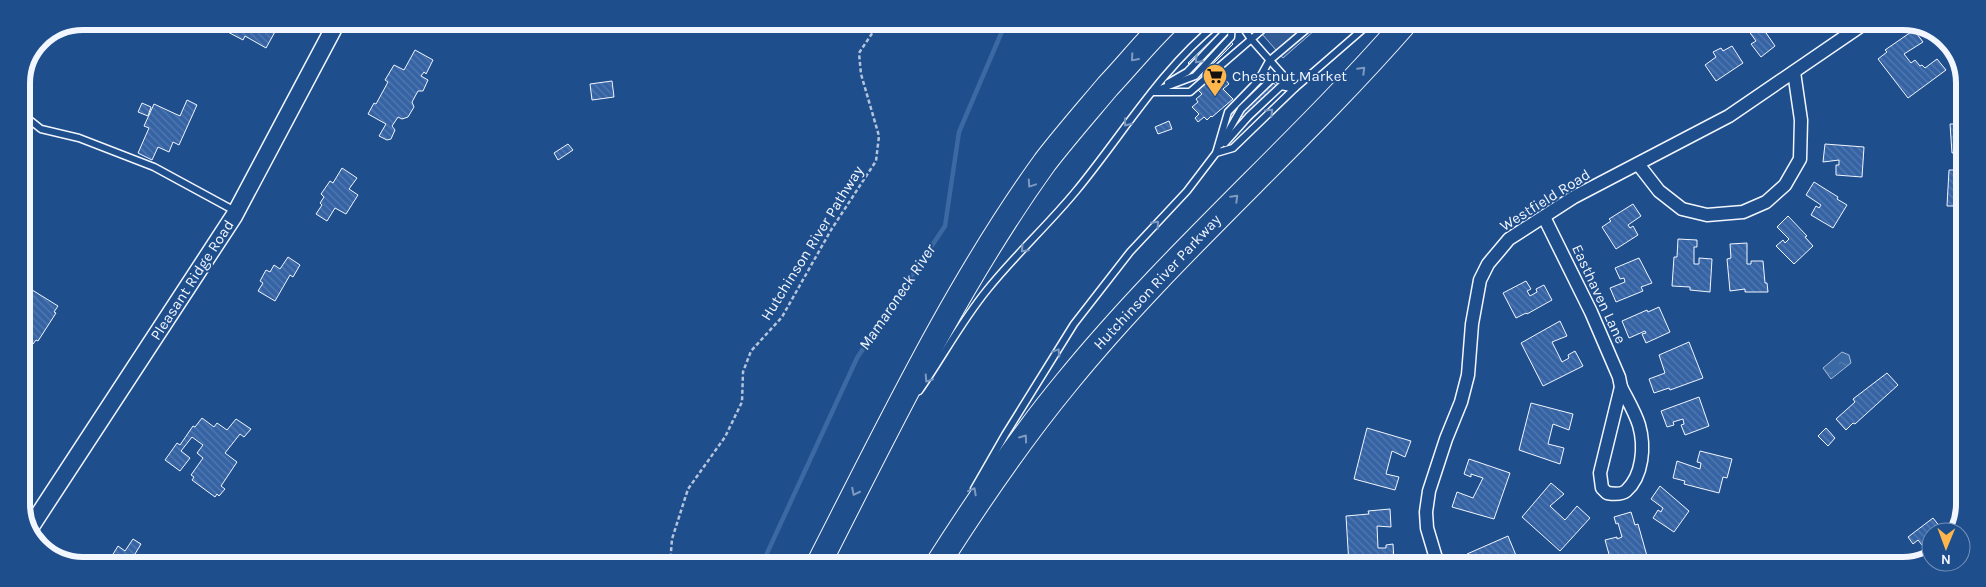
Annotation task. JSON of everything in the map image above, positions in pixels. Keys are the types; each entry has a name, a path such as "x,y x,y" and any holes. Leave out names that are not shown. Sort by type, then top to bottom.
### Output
{"highway":[{"path":"822,557 938,334 982,257 1046,162 1086,111 1159,30"},
{"name":"Hutchinson River Parkway","path":"940,557 975,505 1065,383 1136,302 1224,209 1374,58 1399,30"}],"street":[{"name":"Pleasant Ridge Road","path":"34,523 236,212 333,30"},
{"name":"Westfield Road","path":"1436,557 1428,528 1427,505 1429,491 1446,439 1461,402 1468,375 1472,324 1480,280 1488,264 1509,239 1574,197 1729,116 1855,30"},
{"path":"1638,164 1658,191 1682,209 1707,216 1743,212 1766,202 1785,185 1800,159 1801,120 1794,72"},
{"name":"Easthaven Lane","path":"1544,217 1592,312 1619,377 1621,387 1639,425 1642,440 1638,473 1626,490 1620,494 1607,493 1602,488 1600,472 1606,441 1621,387"}],"lane":[{"path":"913,400 958,330 987,290 1077,190 1152,92 1193,43 1208,30"},
{"path":"1152,92 1196,76 1231,38 1230,30"},
{"path":"1245,30 1269,61 1295,88"},
{"path":"1152,92 1190,92 1261,30"},
{"path":"1216,153 1228,112 1258,81 1269,61 1306,30"},
{"path":"1216,153 1233,148 1295,88 1362,30"},
{"path":"1216,153 1241,109 1274,77 1295,88"},
{"path":"969,498 1005,435 1074,324 1130,252 1187,191 1216,153 1249,116 1281,86 1295,88"},
{"path":"30,120 41,129 79,138 154,166 236,212"},
{"path":"870,464 902,416"},
{"path":"939,557 960,515"}],"path":[{"name":"Hutchinson River Pathway","path":"671,557 672,539 688,489 725,437 742,402 743,372 751,351 782,317 830,230 876,161 879,136 861,74 859,53 873,32 878,30"}],"shaded area":[{"path":"1258,30 1315,30 1283,58"}],"water":[{"path":"1842,352 1849,355 1851,363 1831,379 1823,368"}],"building":[{"path":"224,30 276,30 266,48 245,36 243,40"},
{"path":"1748,30 1764,30 1775,46 1761,57 1751,44 1756,41"},
{"path":"1221,31 1233,44 1201,76 1188,63"},
{"path":"1913,31 1915,31 1923,42 1904,54 1911,63 1915,60 1920,66 1922,65 1925,68 1937,59 1946,70 1908,98 1878,59 1887,52 1885,50"},
{"path":"1732,46 1743,63 1716,81 1705,65 1716,57 1713,52 1721,48 1723,51"},
{"path":"415,50 433,60 426,74 424,72 421,76 428,80 423,91 418,91 412,102 414,107 408,117 402,119 398,117 392,126 395,130 391,139 387,140 379,136 386,124 368,114 388,82 385,80 394,65 404,70"},
{"name":"Chestnut Market","path":"1219,72 1229,84 1223,89 1233,99 1212,117 1207,120 1204,117 1198,122 1195,118 1199,114 1192,107 1198,102 1196,99 1202,94 1198,90"},
{"path":"1269,78 1281,91 1248,123 1236,110"},
{"path":"612,81 614,97 592,100 590,84"},
{"path":"187,100 197,105 179,145 173,142 169,152 158,147 152,160 138,153 149,128 144,126 154,104 180,116"},
{"path":"142,103 151,107 148,116 138,112"},
{"path":"1169,121 1172,129 1158,134 1155,127"},
{"path":"1950,124 1956,124 1956,153 1952,153"},
{"path":"568,144 573,150 558,160 554,153"},
{"path":"1825,144 1864,147 1862,177 1836,175 1836,165 1839,165 1839,160 1823,162"},
{"path":"342,168 357,178 349,189 358,195 346,214 335,208 327,221 316,214 322,205 320,203 324,197 321,194 330,181 333,183"},
{"path":"1949,170 1956,170 1956,206 1947,206"},
{"path":"1814,182 1847,205 1833,228 1811,215 1816,206 1819,208 1821,205 1806,195"},
{"path":"1633,204 1641,216 1628,225 1630,228 1633,226 1638,235 1616,249 1602,227 1611,221 1609,219"},
{"path":"1788,216 1807,236 1805,237 1813,246 1794,264 1776,246 1783,240 1785,243 1789,239 1777,227"},
{"path":"1678,239 1697,240 1697,247 1694,247 1694,264 1699,264 1699,258 1712,259 1710,292 1690,290 1690,287 1672,286 1674,257 1677,257"},
{"path":"1747,243 1747,264 1751,264 1751,261 1763,261 1765,283 1767,283 1768,292 1745,292 1745,289 1730,291 1727,259 1731,258 1730,244"},
{"path":"288,257 300,265 293,277 290,275 275,301 258,291 263,283 260,281 266,270 270,272 274,265 280,269"},
{"path":"1639,258 1652,283 1641,287 1643,291 1616,302 1610,288 1625,282 1624,278 1620,279 1615,268"},
{"path":"1526,281 1531,289 1527,291 1530,296 1537,292 1536,289 1544,285 1552,300 1516,318 1503,293"},
{"path":"30,289 58,306 54,312 56,313 38,341 36,340 33,344 30,342"},
{"path":"1659,307 1670,332 1646,343 1642,334 1646,333 1645,331 1629,338 1622,321"},
{"path":"1560,321 1567,336 1552,342 1562,362 1575,351 1583,366 1543,386 1521,343"},
{"path":"1689,342 1703,378 1670,390 1669,388 1654,393 1649,379 1665,373 1659,355"},
{"path":"1887,373 1898,385 1846,430 1836,419 1855,402 1853,399"},
{"path":"1699,397 1709,426 1685,435 1681,425 1684,424 1683,419 1673,422 1674,425 1667,427 1661,411"},
{"path":"1531,403 1573,414 1569,430 1553,424 1548,444 1564,448 1560,464 1519,450"},
{"path":"202,418 214,427 217,423 227,430 236,419 251,429 244,437 240,434 225,453 237,462 221,486 225,489 219,496 217,494 215,497 192,480 194,477 191,475 203,458 197,453 203,445 192,437 181,451 190,458 180,471 165,460 177,443 180,445 193,426 195,427"},
{"path":"1367,428 1411,441 1405,457 1392,451 1386,474 1399,477 1395,490 1354,479"},
{"path":"1826,428 1835,438 1828,446 1818,436"},
{"path":"1700,451 1732,459 1727,478 1723,477 1719,493 1684,484 1685,481 1673,478 1677,461 1700,469 1701,463 1697,462"},
{"path":"1469,459 1510,473 1494,519 1452,507 1457,492 1473,498 1483,478 1464,474"},
{"path":"1551,483 1564,494 1550,506 1565,520 1577,506 1590,518 1560,551 1522,517"},
{"path":"1660,486 1689,511 1674,532 1653,518 1658,510 1661,512 1663,508 1651,499"},
{"path":"1390,509 1391,527 1377,526 1378,548 1386,548 1386,545 1393,544 1394,557 1349,557 1346,516 1369,514 1368,511"},
{"path":"1631,512 1635,525 1638,524 1647,556 1610,557 1605,540 1622,537 1614,517"},
{"path":"1933,518 1936,522 1928,522"},
{"path":"1921,527 1921,544 1918,540 1913,544 1908,537"},
{"path":"1508,536 1517,557 1468,557 1467,554"},
{"path":"133,539 141,544 133,557 111,557 118,546 125,551"}],"waterway":[{"name":"Mamaroneck River","path":"765,557 857,358 945,226 959,132 1003,30"}],"place":[{"name":"Chestnut Market","path":"1215,97"}]}
